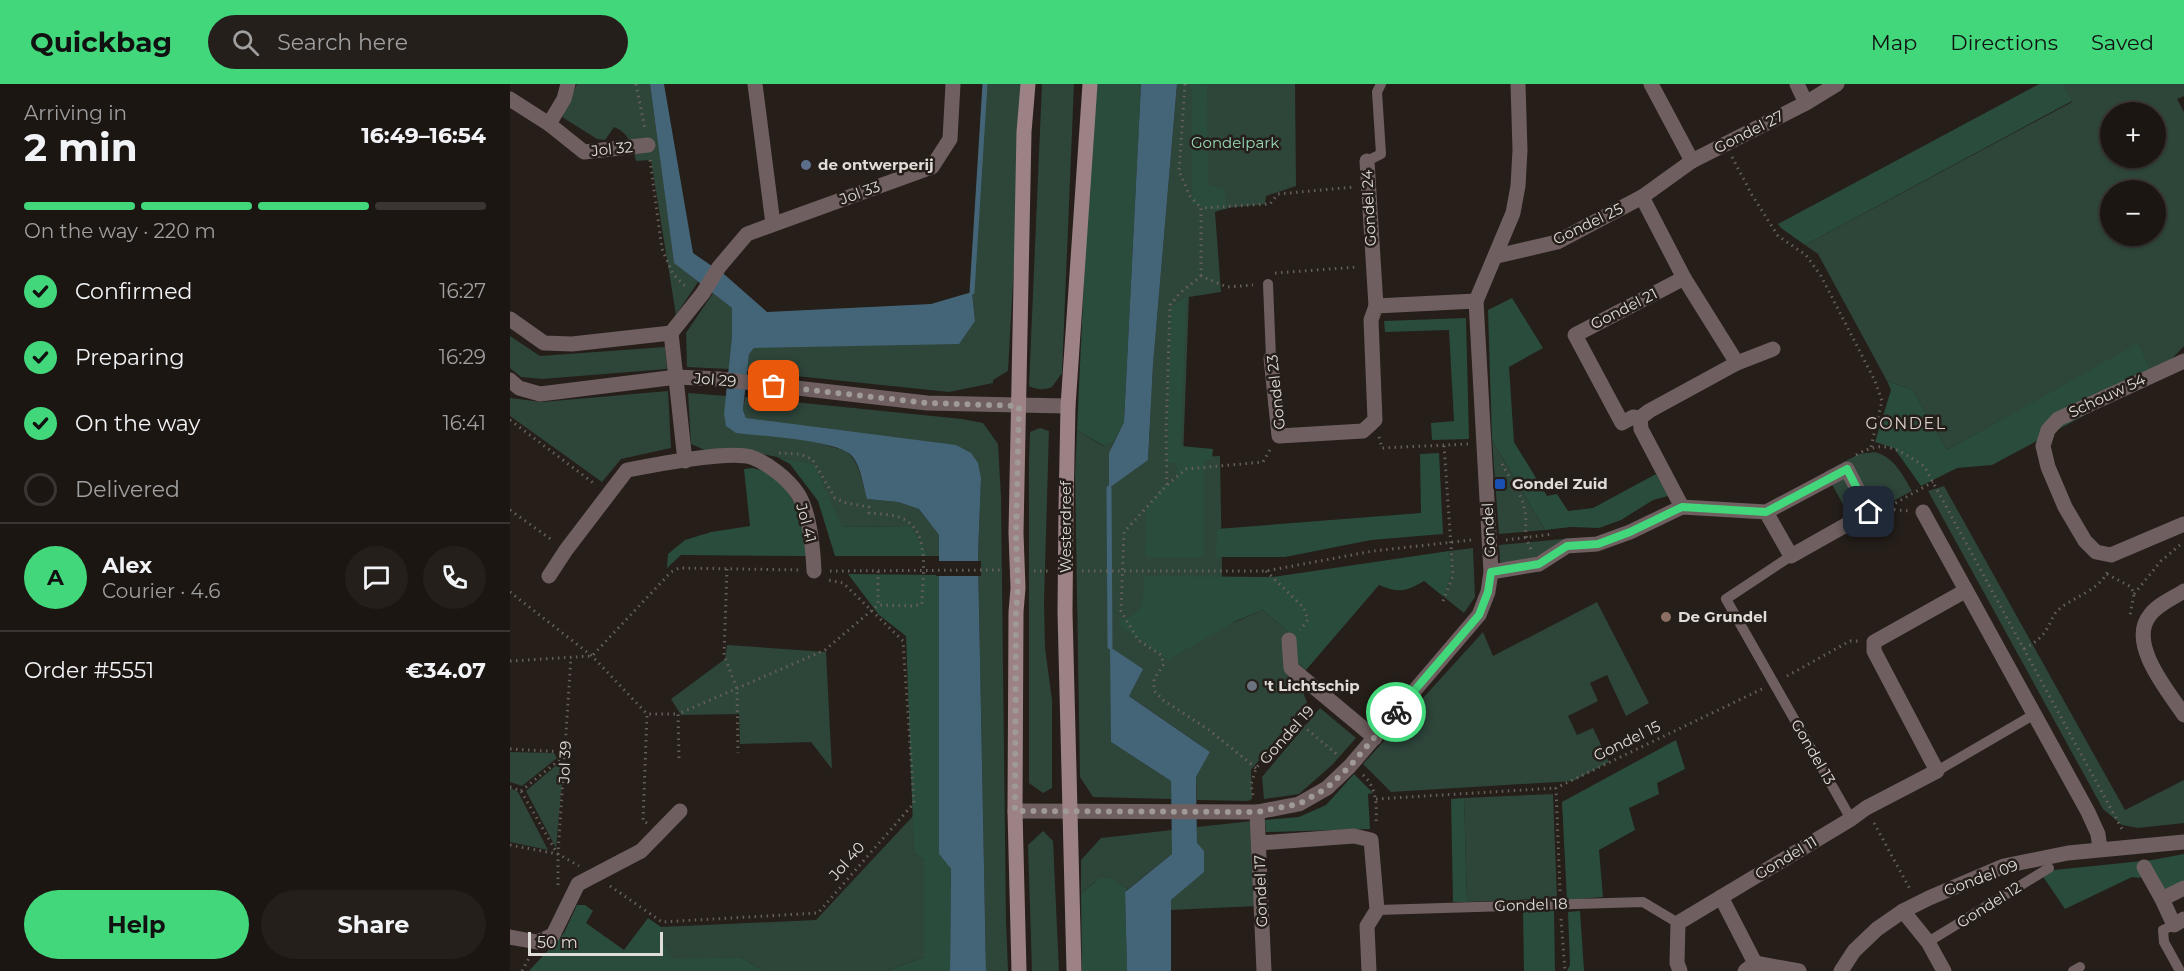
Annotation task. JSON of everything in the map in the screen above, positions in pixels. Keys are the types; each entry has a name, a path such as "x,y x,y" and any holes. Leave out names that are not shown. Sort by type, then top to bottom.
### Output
{"main road":[{"path":"1019,971 1015,811 1018,588 1016,533 1024,132 1028,84"},
{"name":"Westerdreef","path":"1074,971 1065,612 1068,406 1090,84"}],"street":[{"path":"549,124 564,99 568,84"},
{"path":"755,84 773,224"},
{"name":"Jol 33","path":"671,333 701,296 719,267 747,234 932,167 950,139 953,84"},
{"name":"Gondel 24","path":"1376,306 1366,161 1381,154 1377,92 1381,84"},
{"name":"Gondel","path":"1015,811 1257,812 1299,804 1327,788 1350,766 1479,615 1488,592 1491,572 1476,301 1497,256 1513,213 1518,186 1520,150 1518,84"},
{"path":"1651,84 1692,161"},
{"path":"1797,84 1806,103"},
{"name":"Gondel 27","path":"1642,196 1692,161 1806,103 1837,84"},
{"name":"Jol 32","path":"510,99 549,124 584,152 648,145"},
{"path":"1642,196 1684,279 1737,363"},
{"name":"Gondel 25","path":"1497,256 1557,242 1642,196"},
{"name":"Gondel 21","path":"1640,418 1633,417 1622,423 1575,335 1684,279"},
{"name":"Gondel 23","path":"1268,284 1271,358 1279,436 1363,431 1375,420"},
{"path":"1375,420 1371,320 1376,306 1476,301"},
{"path":"510,319 544,343 572,344 671,333 685,461"},
{"path":"1682,507 1641,429 1640,418 1737,363 1773,349"},
{"name":"Schouw 54","path":"2111,555 2096,552 2085,541 2065,507 2048,467 2043,446 2048,430 2058,419 2184,361"},
{"name":"Jol 29","path":"510,380 519,388 540,394 677,377 719,379 927,403 1068,406"},
{"name":"Jol 41","path":"549,576 627,470 731,455 750,457 774,469 798,494 813,547 814,571"},
{"path":"1491,572 1539,564 1567,546 1598,544 1630,532 1682,507 1766,512 1847,469 1869,512 1791,555 1766,512"},
{"path":"1923,512 2096,827 2100,849"},
{"path":"2111,555 2184,524"},
{"name":"Gondel 13","path":"1791,555 1726,599 1851,819"},
{"path":"1937,771 1874,651 1874,642 1965,591"},
{"path":"2184,591 2151,614 2144,625 2150,664 2184,715"},
{"name":"Gondel 19","path":"1289,640 1291,668 1375,738"},
{"path":"1851,819 1866,808 1937,771 2033,715"},
{"path":"510,937 537,942 553,935 578,884 641,850 680,811"},
{"name":"Gondel 17","path":"1257,812 1264,971"},
{"name":"Gondel 11","path":"1678,923 1851,819"},
{"path":"1259,843 1354,836 1371,840 1377,910 1367,926 1368,971"},
{"name":"Gondel 09","path":"1841,971 1854,951 1877,929 1929,898 2004,866 2068,853 2184,842"},
{"path":"2144,867 2162,900 2179,922 2163,930 2163,942 2180,971"},
{"name":"Gondel 12","path":"1928,942 2049,868"},
{"path":"2162,900 2184,888"},
{"path":"1721,897 1750,967 1799,971"},
{"name":"Gondel 18","path":"1377,910 1643,902 1678,923"},
{"path":"1904,912 1928,942 1944,971"},
{"path":"1675,968 1678,923"}],"path":[{"path":"636,84 648,145 662,249 673,274 701,296"},
{"path":"1185,84 1179,171 1190,196 1201,208 1201,276"},
{"path":"1726,145 1752,195 1778,236 1806,255 1821,276 1875,381 1882,401 1871,447"},
{"path":"1201,208 1270,204 1278,194 1368,186"},
{"path":"1201,276 1227,288 1268,284 1276,273 1373,266"},
{"path":"1167,485 1166,435 1170,306 1180,293 1201,276"},
{"path":"510,420 609,495"},
{"path":"1375,420 1382,448 1484,444"},
{"path":"1256,768 1209,730 1163,700 1154,691 1154,680 1164,664 1161,655 1138,640 1121,611 1124,532 1167,485 1186,469 1263,462 1279,436"},
{"path":"1443,601 1453,576 1444,445"},
{"path":"510,592 591,656 647,714 678,714 825,650 878,605 914,606 922,604 922,550 919,533 902,518 869,513 869,507 846,503 835,498 812,459 799,454 760,450 758,461"},
{"path":"1500,461 1524,505 1526,521 1524,537 1539,564"},
{"path":"1869,512 1886,509 1933,482"},
{"path":"510,510 566,550"},
{"path":"2134,594 2162,561 2184,543"},
{"path":"2024,649 2038,640 2055,613 2071,601 2086,594 2107,574 2111,555"},
{"path":"510,661 591,656 671,572 679,568 814,571 897,569"},
{"path":"727,569 724,656 736,689 738,753"},
{"path":"878,570 878,605"},
{"path":"1266,570 1304,608 1308,620 1289,640"},
{"path":"814,571 826,580 843,583 870,610"},
{"path":"2107,574 2132,587 2134,594 2130,624 2132,628 2144,633"},
{"name":"Jol 40","path":"595,875 662,922 818,913 914,803 903,641 870,610"},
{"name":"Gondel 15","path":"1556,788 1773,683 1850,641 1874,642"},
{"name":"Jol 39","path":"559,888 558,854 571,657"},
{"name":"Gondel 19","path":"1257,812 1251,784 1256,768 1323,694"},
{"path":"647,714 643,820 661,831"},
{"path":"678,714 679,758"},
{"path":"1298,722 1371,782 1376,799 1376,822 1371,840"},
{"path":"510,749 565,754"},
{"path":"521,791 565,754"},
{"path":"510,787 521,791 558,854"},
{"path":"1376,799 1556,788 1565,971"},
{"path":"1866,808 1912,894 1921,891 1929,898"},
{"path":"510,845 558,854"}],"green space":[{"path":"577,84 650,84 674,262 698,282 676,315 651,160 636,161 630,141 614,127 605,140 597,139 562,117"},
{"path":"985,84 1024,84 1008,371 993,380 993,383 949,392 747,371 749,354 754,348 975,320 972,292"},
{"path":"1042,84 1074,84 1062,373 1052,387 1046,389 1029,386"},
{"path":"1093,84 1141,84 1124,422 1114,442 1104,446 1077,430"},
{"name":"Gondelpark","path":"1177,84 1295,84 1296,186 1266,196 1265,204 1226,208 1215,212 1221,292 1189,297 1183,458 1220,456 1223,627 1263,610 1292,635 1288,654 1306,670 1304,695 1307,702 1251,770 1252,799 1248,801 1197,800 1196,777 1210,752 1128,695 1111,648 1111,742 1171,781 1171,799 1093,797 1080,777 1075,474 1077,430 1103,446 1114,442 1109,454 1148,460 1153,365"},
{"path":"1190,84 1207,85 1208,184 1224,190 1227,209 1214,210 1192,204 1192,91"},
{"path":"2039,84 2063,84 2072,101 1805,245 1778,224"},
{"path":"2063,84 2184,84 2184,96 2177,99 2184,112 2184,346 2154,378 2138,344 1947,450 1913,390 1887,381 1818,254 1805,245 2072,102"},
{"path":"713,293 732,308 729,369 687,367 686,333"},
{"path":"1188,296 1181,446 1213,449 1212,458 1204,463 1204,557 1145,557 1146,510 1162,486 1176,480 1177,463 1167,463 1171,307"},
{"path":"1512,298 1543,348 1509,367 1514,442 1547,496 1557,494 1568,511 1593,508 1656,474 1668,496 1653,500 1621,520 1599,528 1571,527 1545,530 1492,440 1488,310"},
{"path":"1466,318 1469,439 1432,440 1431,423 1454,421 1449,330 1385,332 1384,321"},
{"path":"510,336 540,356 665,347 667,369 542,379 521,377 510,368"},
{"path":"2138,343 2154,378 1992,465 1957,468 1921,486 1894,448 1875,442 1891,390 1887,381 1913,390 1947,450"},
{"path":"668,391 671,448 621,459 602,482 510,416 510,398 542,402"},
{"path":"688,393 727,396 724,414 846,451 857,467 867,499 898,502 919,509 939,535 939,556 929,556 911,526 841,527 813,464 752,452 707,451 691,444"},
{"path":"745,397 962,419 983,423 998,444 1001,497 1008,971 986,971 978,556 981,478 746,418 743,410"},
{"path":"1040,428 1049,431 1044,601 1045,648 1052,700 1052,788 1043,793 1029,783 1029,460 1030,432"},
{"path":"1492,440 1545,530 1499,534"},
{"path":"1875,452 1893,462 1912,491 1853,522 1825,472 1859,454"},
{"path":"1439,453 1443,534 1371,540 1285,557 1216,557 1217,529 1421,513 1420,454"},
{"path":"777,457 814,464 842,527 911,526 929,556 835,556 818,501 790,464"},
{"path":"753,468 776,475 787,491 798,509 809,556 681,555 667,568 668,554 685,540 711,532 750,526 744,469"},
{"path":"1944,486 2125,810 2184,780 2184,823 2138,828 2122,825 2103,809 1928,491"},
{"path":"1573,538 1512,566 1500,562 1499,545"},
{"path":"1473,548 1475,597 1464,613 1444,597 1452,573 1449,551"},
{"path":"1449,551 1452,573 1444,597 1424,581 1402,590 1379,585 1306,670 1288,654 1292,635 1263,610 1236,621 1168,660 1118,625 1120,620 1135,614 1139,609 1143,598 1144,576 1273,577"},
{"path":"848,574 939,575 939,854 951,869 950,971 887,971 924,957 924,860 914,853 906,636 879,615"},
{"path":"1597,602 1649,703 1626,716 1607,675 1590,683 1598,701 1568,716 1577,735 1593,728 1609,762 1573,781 1391,792 1363,764 1483,632 1493,656"},
{"path":"727,645 826,652 832,769 811,742 740,744 739,714 681,715 671,699 725,659"},
{"path":"1320,708 1356,738 1332,765 1299,794 1264,799 1262,777"},
{"path":"1676,740 1685,769 1657,783 1659,794 1629,808 1635,830 1599,850 1603,897 1567,900 1562,802"},
{"path":"510,752 554,753 557,758 522,786 510,782"},
{"path":"560,762 563,770 556,848 526,791"},
{"path":"1354,774 1373,793 1368,794 1370,829 1266,832 1265,820 1299,817 1326,805"},
{"path":"510,788 518,792 548,850 510,842"},
{"path":"1553,794 1557,898 1467,902 1464,798"},
{"path":"1464,798 1467,902 1453,902 1451,799"},
{"path":"913,816 914,853 924,860 924,957 887,971 764,971 740,957 671,960 661,936 661,927 816,920"},
{"path":"1252,821 1257,906 1171,910 1171,900 1204,871 1197,843 1197,827"},
{"path":"1172,830 1172,854 1128,889 1114,880 1104,878 1094,882 1081,893 1081,860 1101,838"},
{"path":"1043,831 1053,841 1059,971 1032,971 1028,845"},
{"path":"2184,854 2184,884 2166,893 2152,871 2139,878 2132,877 2065,909 2042,875 2054,870 2152,860"},
{"path":"1100,878 1112,878 1128,889 1125,892 1127,971 1082,971 1081,893"},
{"path":"577,905 585,905 593,911 586,923 624,950 648,918 661,927 661,936 671,959 740,957 764,971 529,971 564,933"},
{"path":"1554,911 1555,971 1524,971 1523,912"},
{"path":"1580,911 1584,971 1567,971 1570,965 1568,912"}],"water":[{"path":"650,84 664,84 693,253 725,275 767,312 931,304 972,292 975,321 959,344 754,348 749,354 743,410 746,418 956,445 971,453 978,463 981,478 978,556 986,971 950,971 951,869 939,854 939,535 919,509 898,502 867,499 857,464 851,455 842,450 814,442 736,433 726,426 724,414 732,336 732,308 674,263"},
{"path":"1141,84 1177,84 1153,365 1148,460 1109,488 1109,453 1124,422"},
{"path":"1110,647 1143,669 1129,696 1210,752 1196,777 1197,843 1204,851 1204,872 1171,900 1171,971 1127,971 1125,892 1172,854 1171,781 1111,742"}],"pier":[{"path":"936,561 981,561 981,576 936,576"}],"waterway":[{"path":"972,292 985,84"},
{"path":"1109,488 1110,647"}],"way so far":[{"path":"774,386 927,403 1019,406 1015,811 1257,812 1299,804 1327,788 1350,766 1396,712"}],"place":[{"name":"de ontwerperij","path":"806,165"},
{"name":"Gondel Zuid","path":"1500,484"},
{"name":"De Grundel","path":"1666,617"},
{"name":"'t Lichtschip","path":"1252,686"}],"district":[{"name":"GONDEL","path":"1906,423"}],"route":[{"path":"1396,712 1479,615 1488,592 1491,572 1539,564 1567,546 1598,544 1630,532 1682,507 1766,512 1847,469 1869,512"}]}
